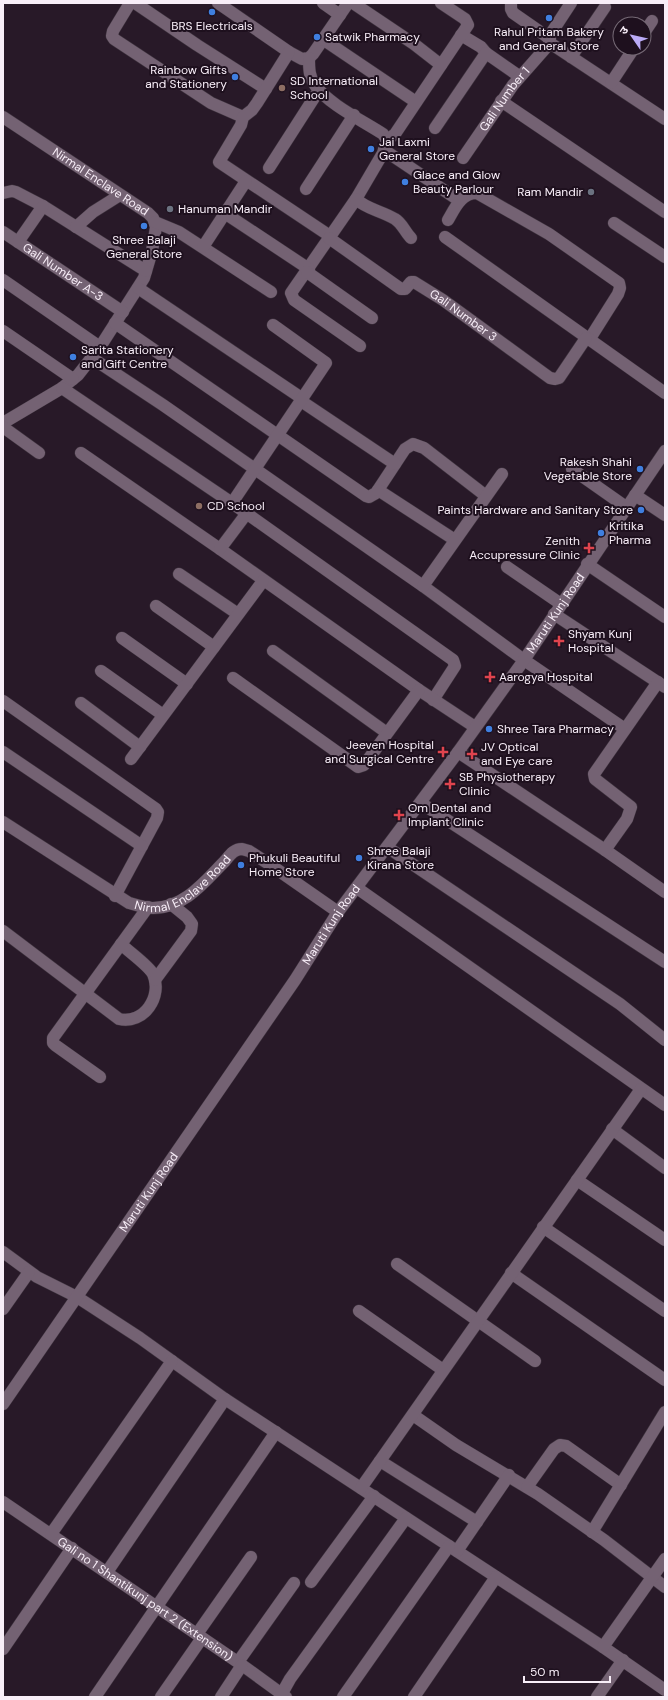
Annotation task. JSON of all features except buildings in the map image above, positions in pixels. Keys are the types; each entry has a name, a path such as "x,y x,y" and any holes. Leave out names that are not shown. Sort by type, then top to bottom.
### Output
{"street":[{"path":"130,3 112,34 114,39 220,108 243,117"},
{"path":"135,3 266,89"},
{"path":"218,3 289,52 302,59 309,58 324,40 348,3"},
{"path":"323,3 340,15"},
{"path":"353,3 414,44 441,65"},
{"path":"360,346 292,298 291,293 308,271 356,198 386,145 395,134 461,35 468,22 441,3"},
{"path":"512,3 511,9 513,13 549,41 665,120"},
{"name":"Gali Number 1","path":"463,158 519,76 549,41 572,3"},
{"path":"571,57 606,7"},
{"path":"461,35 481,47 486,53 519,76"},
{"path":"324,40 416,102"},
{"path":"289,52 252,110 243,117 241,125 219,162 329,237"},
{"path":"434,128 486,53"},
{"path":"611,83 629,56"},
{"path":"309,58 311,77 319,90 383,134 386,145 460,201"},
{"path":"269,168 319,90"},
{"path":"501,101 665,212"},
{"path":"306,189 354,115"},
{"name":"Nirmal Enclave Road","path":"3,117 148,213 155,222 152,250 146,271 138,288 92,358 73,379 62,388 3,423"},
{"path":"203,247 226,214 246,181"},
{"path":"3,193 12,191 16,192 43,206 146,271"},
{"path":"448,220 463,197 472,193 484,197 549,234 619,283 620,291 587,339"},
{"path":"76,227 93,212 120,195"},
{"path":"356,198 363,204 396,219 411,238"},
{"path":"18,242 43,206"},
{"path":"226,214 372,318"},
{"path":"155,222 172,228 271,292"},
{"path":"614,223 665,257"},
{"name":"Gali Number A-3","path":"3,232 123,312"},
{"name":"Gali Number 3","path":"329,237 401,289 406,288 411,282 416,283 443,300 550,378 559,378 587,339"},
{"path":"445,237 665,393"},
{"path":"3,280 100,347"},
{"path":"138,288 395,464"},
{"path":"115,323 366,496 373,496 405,449 413,444 424,448 486,496"},
{"path":"232,503 326,363 273,325"},
{"path":"3,331 73,379"},
{"path":"92,358 163,405 423,586 524,660 625,729"},
{"path":"62,388 247,513 453,660 455,666 433,700"},
{"path":"3,428 39,453"},
{"name":"Maruti Kunj Road","path":"3,1404 295,980 338,912 458,752 524,660 665,451"},
{"path":"81,453 220,549 263,581 433,700 475,727"},
{"path":"572,469 626,507"},
{"path":"423,586 502,474"},
{"path":"378,490 455,540"},
{"path":"635,495 665,515"},
{"path":"220,549 247,513"},
{"path":"588,564 665,617"},
{"path":"507,567 558,609 661,684 625,729 594,774 595,780 631,807 627,819 605,850"},
{"path":"179,574 238,614"},
{"path":"131,760 263,581"},
{"path":"156,606 214,647"},
{"path":"122,638 187,684"},
{"path":"273,651 387,733"},
{"path":"101,671 163,715"},
{"path":"233,678 358,767 364,766 419,690"},
{"path":"3,701 154,806 158,812 157,818 115,896"},
{"path":"82,703 140,747"},
{"path":"3,752 142,846"},
{"path":"458,752 665,892"},
{"path":"420,803 665,962"},
{"name":"Nirmal Enclave Road","path":"5,827 115,896 129,903 148,907 163,907 179,902 194,893 233,852 242,849 249,851 272,866 338,912"},
{"path":"387,847 620,1004 665,1040"},
{"path":"356,888 665,1105"},
{"path":"155,980 191,930 192,924 187,917 171,904"},
{"path":"100,1077 53,1042 53,1038 148,907"},
{"path":"3,931 120,1019 129,1020 139,1017 146,1011 154,999 156,990 155,980 152,972 121,944"},
{"path":"360,1488 413,1415 543,1227 641,1089"},
{"path":"612,1129 665,1168"},
{"path":"576,1180 665,1240"},
{"path":"543,1227 665,1311"},
{"path":"3,1252 29,1272 48,1284 77,1298 140,1338 225,1399 623,1660 665,1690"},
{"path":"397,1264 534,1361"},
{"path":"3,1309 29,1272"},
{"path":"511,1273 665,1380"},
{"path":"359,1311 443,1370"},
{"path":"51,1534 172,1361"},
{"path":"107,1572 225,1399"},
{"path":"592,1532 665,1412"},
{"path":"413,1415 462,1449 509,1475 527,1487 592,1532 665,1587"},
{"path":"95,1697 276,1432"},
{"path":"527,1487 554,1449 560,1445 566,1446 621,1485"},
{"path":"380,1461 477,1522"},
{"path":"342,1697 453,1549 477,1522 509,1475"},
{"path":"311,1582 374,1496"},
{"name":"Gali no 1 Shantikunj part 2 (Extension)","path":"3,1502 240,1664 282,1696"},
{"path":"282,1696 290,1679 406,1518"},
{"path":"3,1649 72,1548"},
{"path":"161,1697 251,1557"},
{"path":"603,1647 665,1559"},
{"path":"414,1697 496,1577"},
{"path":"221,1697 240,1664 294,1583"},
{"path":"597,1697 623,1660"}],"place":[{"name":"BRS Electricals","path":"212,12"},
{"name":"Rahul Pritam Bakery and General Store","path":"549,18"},
{"name":"Satwik Pharmacy","path":"317,37"},
{"name":"Rainbow Gifts and Stationery","path":"235,77"},
{"name":"SD International School","path":"282,88"},
{"name":"Jai Laxmi General Store","path":"371,149"},
{"name":"Glace and Glow Beauty Parlour","path":"405,182"},
{"name":"Ram Mandir","path":"591,192"},
{"name":"Hanuman Mandir","path":"170,209"},
{"name":"Shree Balaji General Store","path":"144,226"},
{"name":"Sarita Stationery and Gift Centre","path":"73,357"},
{"name":"Rakesh Shahi Vegetable Store","path":"640,469"},
{"name":"CD School","path":"199,506"},
{"name":"Paints Hardware and Sanitary Store","path":"641,510"},
{"name":"Kritika Pharma","path":"601,533"},
{"name":"Zenith Accupressure Clinic","path":"589,548"},
{"name":"Shyam Kunj Hospital","path":"559,641"},
{"name":"Aarogya Hospital","path":"490,677"},
{"name":"Shree Tara Pharmacy","path":"489,729"},
{"name":"Jeeven Hospital and Surgical Centre","path":"443,752"},
{"name":"JV Optical and Eye care","path":"472,754"},
{"name":"SB Physiotherapy Clinic","path":"450,784"},
{"name":"Om Dental and Implant Clinic","path":"399,815"},
{"name":"Shree Balaji Kirana Store","path":"359,858"},
{"name":"Phukuli Beautiful Home Store","path":"241,865"}]}
